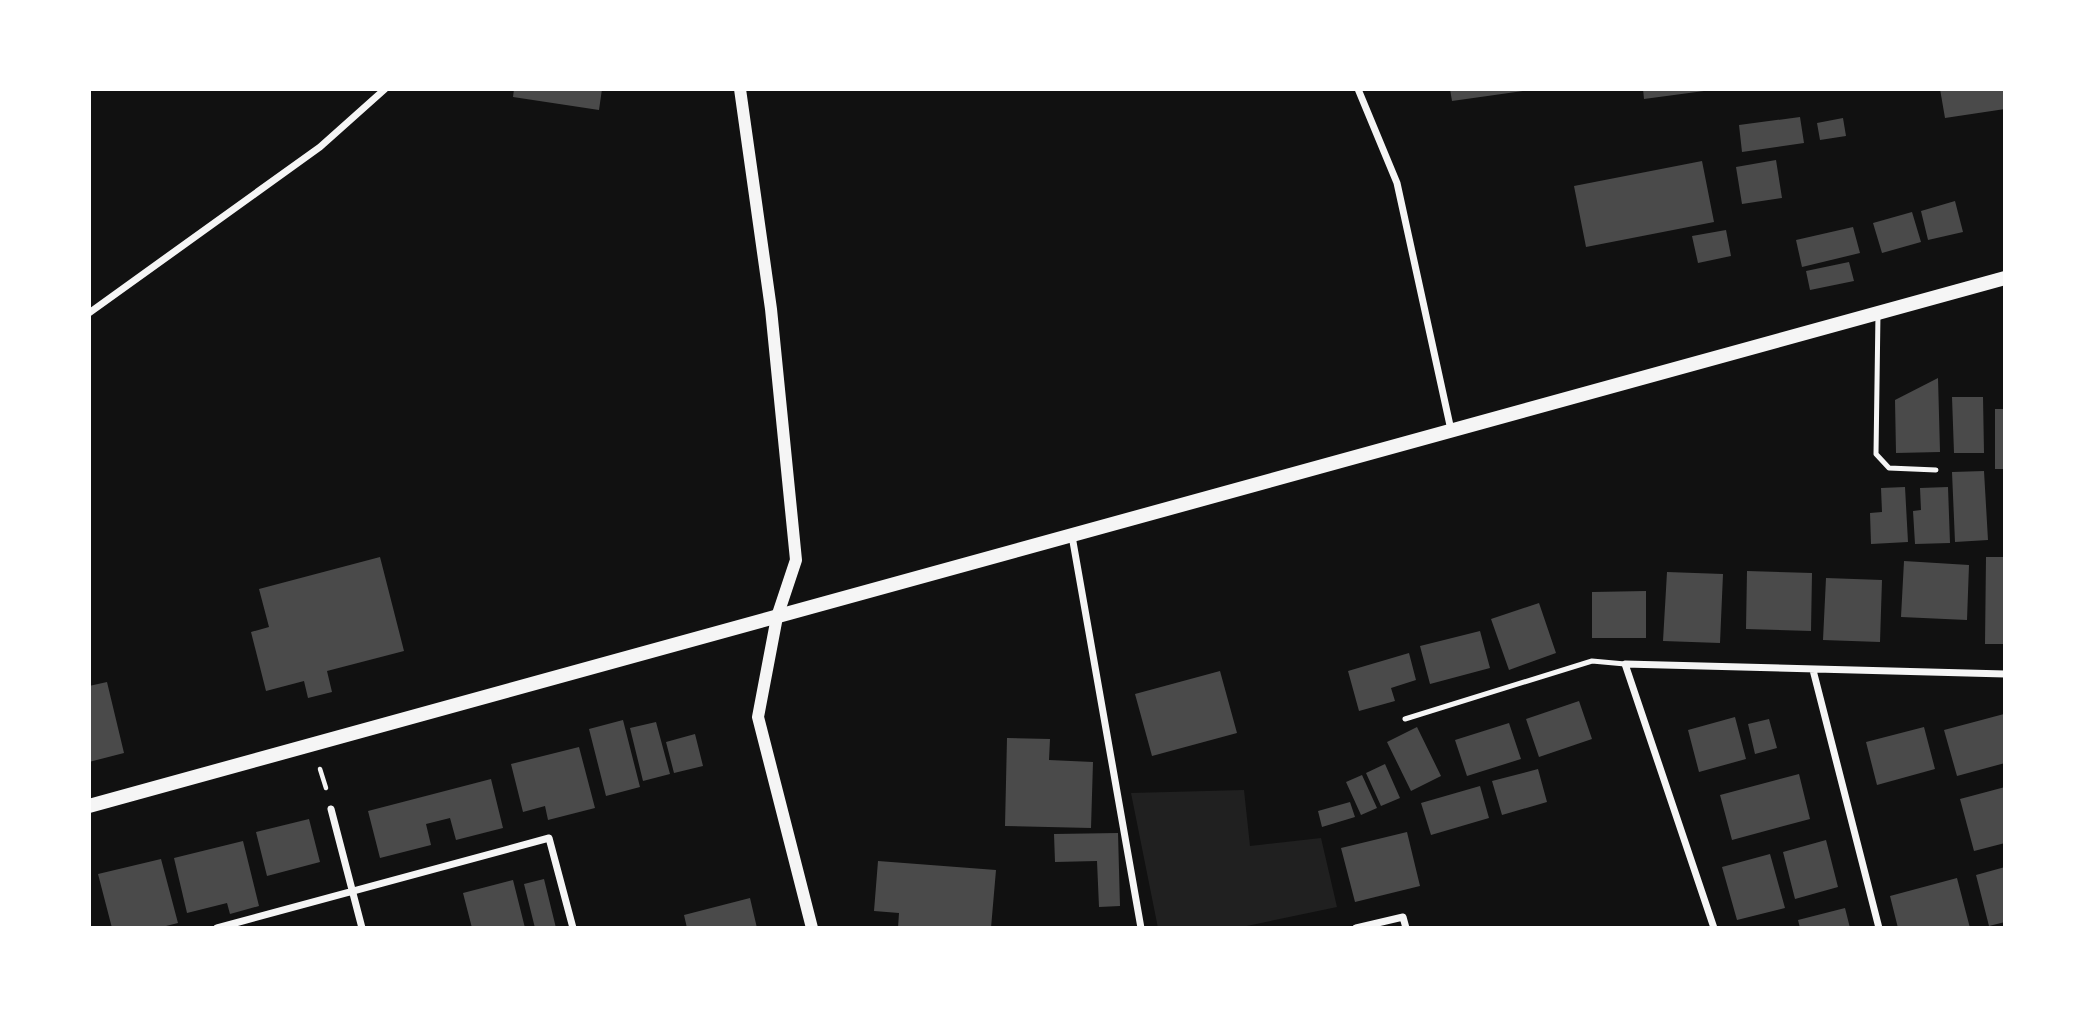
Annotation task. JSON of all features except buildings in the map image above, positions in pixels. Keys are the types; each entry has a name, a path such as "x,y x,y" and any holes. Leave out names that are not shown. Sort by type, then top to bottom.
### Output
{"main road":[{"path":"89,806 2005,278"}],"street":[{"path":"89,313 320,147 385,89"},
{"path":"740,89 771,309 796,560 776,617 758,717 812,928"},
{"path":"1359,89 1397,183 1451,431"},
{"path":"1072,536 1141,928"},
{"path":"1714,928 1625,664 2005,674"},
{"path":"1813,670 1880,928"},
{"path":"331,809 362,928"},
{"path":"217,928 549,838 573,928"},
{"path":"1356,928 1403,917 1406,928"}],"lane":[{"path":"1878,313 1876,454 1889,468 1936,470"},
{"path":"1405,719 1592,661 1625,664"}],"path":[{"path":"312,745 331,809"}],"shaded area":[{"path":"1244,790 1250,846 1321,838 1337,907 1237,928 1158,928 1131,793"}]}
